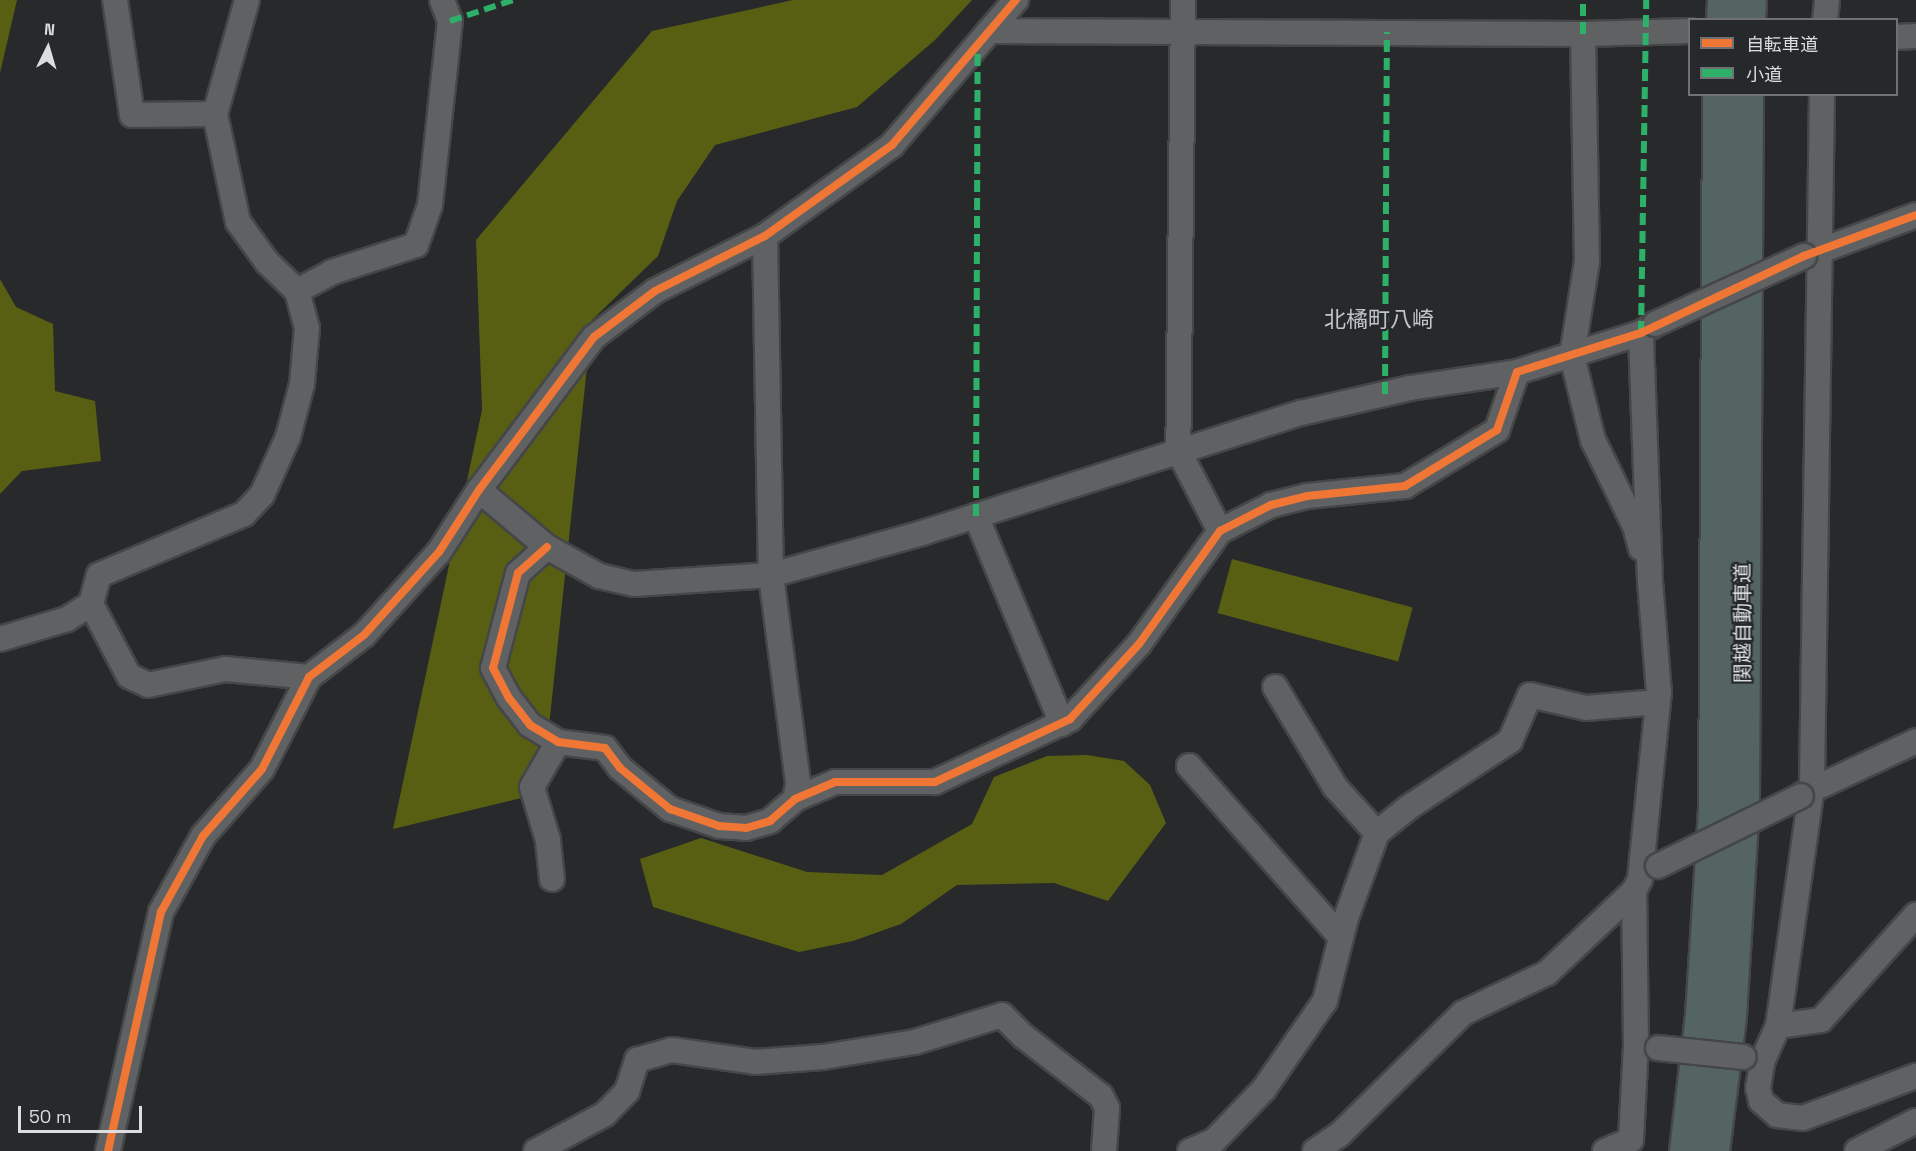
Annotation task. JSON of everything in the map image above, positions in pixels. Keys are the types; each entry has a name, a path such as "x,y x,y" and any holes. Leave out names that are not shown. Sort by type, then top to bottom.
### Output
{"highway":[{"path":"1723,18 1724,0"},
{"path":"1748,18 1749,0"},
{"name":"関越自動車道","path":"1686,1151 1702,1015 1715,812 1719,96"},
{"name":"関越自動車道","path":"1712,1151 1729,1016 1742,801 1746,96"}],"street":[{"path":"115,0 132,115 214,114"},
{"path":"247,0 214,114 238,222 267,262 297,291 307,328 302,384 288,438 262,495 244,514 99,574 91,604 129,676 148,685 225,669 309,677"},
{"path":"297,291 332,272 416,245 430,205 448,44 450,21 442,0"},
{"path":"108,1151 161,912 203,836 262,769 309,677 364,635 439,552 479,490 594,337 655,291 765,236 892,145 1016,0"},
{"path":"1184,0 1181,31 1178,450 1220,531"},
{"path":"1825,18 1827,0"},
{"path":"988,31 1583,34 1661,29 1688,31"},
{"path":"1583,34 1587,261 1572,356 1593,440 1635,526 1650,581"},
{"path":"1898,36 1916,36"},
{"path":"1822,96 1811,253 1807,791 1778,1026 1754,1058 1761,1101 1777,1115 1803,1118 1916,1076"},
{"path":"479,490 547,547 599,576 634,584 771,575 976,516 1178,450 1301,413 1410,388 1517,372 1572,356 1648,328 1811,253 1916,216"},
{"path":"765,236 771,575 798,784 795,799"},
{"path":"1605,1151 1631,1140 1647,1046 1644,878 1658,702 1650,581 1648,328"},
{"path":"547,547 518,573 493,668 530,725 558,742 605,748 620,768 670,809 719,826 746,828 770,821 795,799 835,782 935,782 1062,724 1070,719 1139,644 1220,531 1271,505 1307,496 1405,486 1497,429 1517,372"},
{"path":"976,516 1062,724"},
{"path":"0,639 67,619 91,604"},
{"path":"1275,687 1335,787 1377,833"},
{"path":"1190,1151 1214,1140 1264,1089 1325,1001 1341,937 1377,833 1409,807 1510,741 1530,695 1586,708 1658,702"},
{"path":"1315,1151 1339,1135 1463,1013 1547,973 1644,878 1807,791 1916,740"},
{"path":"552,879 548,840 532,787 558,742"},
{"path":"1189,766 1341,937"},
{"path":"1778,1026 1821,1020 1916,915"},
{"path":"536,1151 605,1114 627,1091 637,1060 672,1050 755,1062 823,1057 915,1042 1002,1015 1023,1036 1101,1096 1107,1108 1104,1151"},
{"path":"1647,1046 1754,1058"},
{"path":"1857,1151 1916,1120"}],"green space":[{"path":"0,0 17,0 0,73"},
{"path":"793,0 972,0 935,40 857,107 715,145 677,201 658,256 592,320 542,793 393,829 482,410 476,240 652,31"},
{"path":"0,279 16,307 53,324 55,391 95,401 101,461 22,471 0,494"},
{"path":"1232,559 1413,607 1398,661 1218,613"},
{"path":"1087,755 1124,761 1150,785 1166,823 1108,901 1054,883 957,885 901,924 853,941 799,952 653,907 640,859 701,838 807,872 882,875 972,824 994,777 1047,756"}],"marked path":[{"path":"450,21 513,0"},
{"path":"1583,0 1583,34"},
{"path":"1641,333 1646,0"},
{"path":"1385,394 1387,32"},
{"path":"976,516 978,44"}],"cycle path":[{"path":"108,1151 161,912 203,836 262,769 309,677 364,635 439,552 479,490 594,337 655,291 765,236 892,145 1016,0"},
{"path":"547,547 518,573 493,668 509,698 530,725 558,742 605,748 620,768 670,809 719,826 746,828 770,821 795,799 835,782 935,782 1070,719 1139,644 1220,531 1271,505 1307,496 1405,486 1497,430 1517,372 1641,333 1804,256 1916,215"}],"district":[{"name":"北橘町八崎","path":"1379,320"}]}
